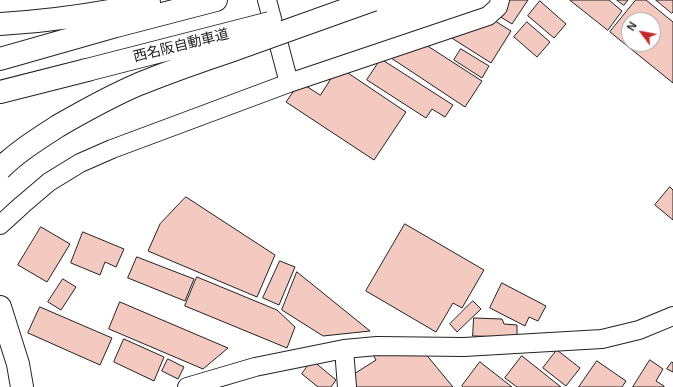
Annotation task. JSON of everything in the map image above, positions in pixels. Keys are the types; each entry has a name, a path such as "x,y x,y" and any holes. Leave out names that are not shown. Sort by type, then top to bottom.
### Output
{"main road":[{"path":"0,24 58,19 112,11 165,0"},
{"path":"0,59 116,26 216,0"},
{"name":"西名阪自動車道","path":"6,91 362,0"},
{"path":"0,169 25,148 51,131 103,101 138,84 373,0"},
{"path":"0,307 18,364 22,387"}],"street":[{"path":"266,0 289,83"},
{"path":"0,225 49,182 80,163 112,149 289,83 488,16 498,6 500,0"},
{"path":"187,387 255,367 344,349 377,346 464,347 602,339 639,330 671,319"},
{"path":"344,349 347,387"}],"building":[{"path":"509,0 528,0 512,24 499,16"},
{"path":"570,0 609,0 622,11 608,30"},
{"path":"617,0 628,0 624,5"},
{"path":"636,0 646,0 661,12 626,12"},
{"path":"656,0 673,0 673,12 672,13"},
{"path":"540,1 566,24 554,38 528,16"},
{"path":"661,12 673,22 673,83 635,52 661,52"},
{"path":"621,18 621,41 610,32"},
{"path":"492,19 511,31 491,63 447,35"},
{"path":"527,22 550,42 537,57 514,37"},
{"path":"423,43 482,81 465,107 388,56"},
{"path":"461,49 489,66 482,78 454,60"},
{"path":"381,59 453,105 445,117 432,109 426,118 367,80"},
{"path":"339,67 406,112 374,160 286,102 300,82 320,95"},
{"path":"670,187 673,190 673,220 655,205"},
{"path":"186,197 275,255 257,297 148,251 160,224"},
{"path":"405,224 484,270 462,308 453,303 436,332 366,291"},
{"path":"41,227 70,244 47,282 18,265"},
{"path":"83,232 124,249 116,267 105,262 100,275 71,263"},
{"path":"137,257 194,279 185,301 128,278"},
{"path":"280,261 295,267 279,305 263,298"},
{"path":"297,272 370,331 323,336 282,310"},
{"path":"197,277 277,310 295,327 287,348 185,306"},
{"path":"63,279 76,287 61,310 48,302"},
{"path":"502,283 546,306 538,321 529,317 525,326 490,308"},
{"path":"473,301 481,309 457,332 450,324"},
{"path":"120,302 228,348 203,369 109,329"},
{"path":"40,307 112,338 100,365 28,333"},
{"path":"474,318 502,319 504,324 517,325 517,337 473,336"},
{"path":"124,339 164,357 154,381 114,362"},
{"path":"557,350 580,368 566,386 543,368"},
{"path":"424,352 453,387 356,387 354,374 376,360 372,353"},
{"path":"522,356 561,387 517,387 505,378"},
{"path":"168,359 184,367 178,379 162,371"},
{"path":"312,360 336,380 331,387 318,387 302,374"},
{"path":"650,360 663,369 656,381 664,387 633,387"},
{"path":"597,361 626,381 622,387 579,387"},
{"path":"480,362 512,387 463,387 462,386"},
{"path":"672,362 673,363 673,372 667,369"}]}
